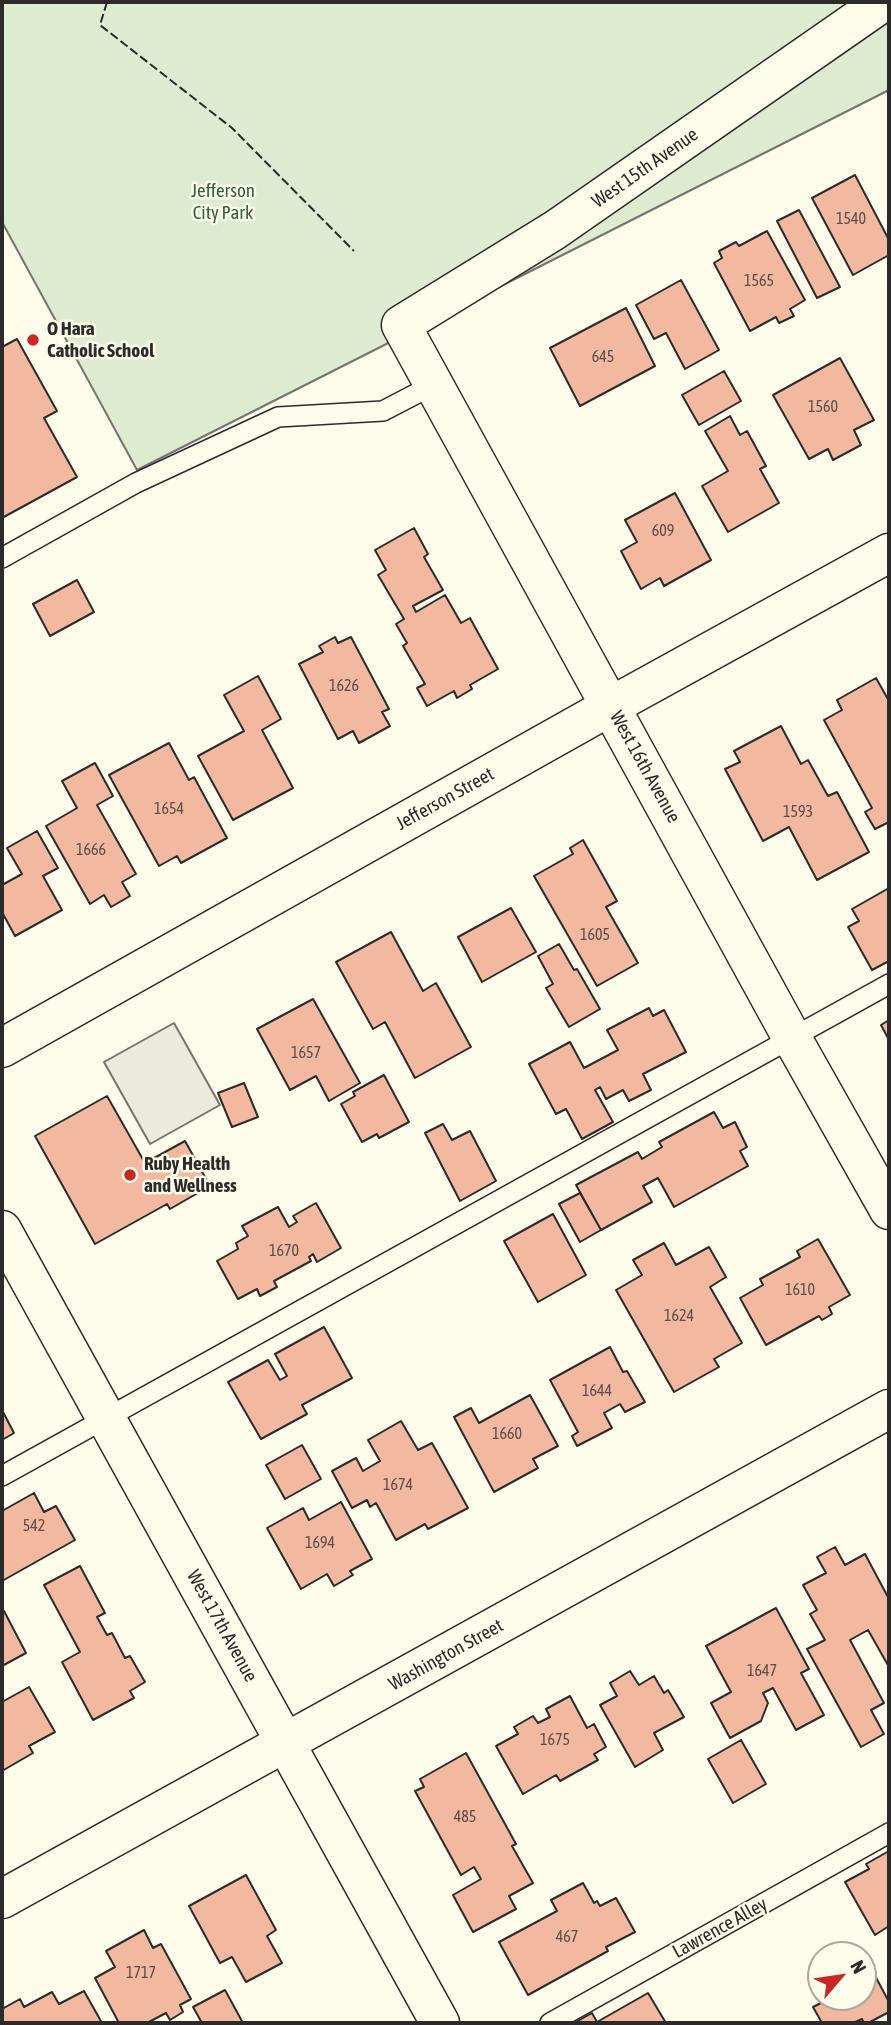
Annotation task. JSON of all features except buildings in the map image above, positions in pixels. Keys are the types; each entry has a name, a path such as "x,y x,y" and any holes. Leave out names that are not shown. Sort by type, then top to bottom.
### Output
{"street":[{"name":"West 15th Avenue","path":"401,325 555,230 884,2"},
{"name":"West 16th Avenue","path":"401,325 889,1210"},
{"name":"Jefferson Street","path":"2,1048 889,553"},
{"name":"West 17th Avenue","path":"2,1230 440,2023"},
{"name":"Washington Street","path":"2,1899 889,1409"}],"lane":[{"path":"2,558 136,484 278,417 383,411 433,385"},
{"path":"2,1476 889,984"},
{"name":"Lawrence Alley","path":"550,2023 889,1833"}],"green space":[{"name":"Jefferson City Park","path":"2,2 889,2 889,90 137,470 2,222"}],"shaded area":[{"path":"174,1023 220,1105 150,1144 104,1062"}],"fence":[{"path":"107,2 100,25 232,128 354,251"}],"place":[{"name":"O Hara Catholic School","path":"33,340"},
{"name":"Ruby Health and Wellness","path":"130,1175"}]}
